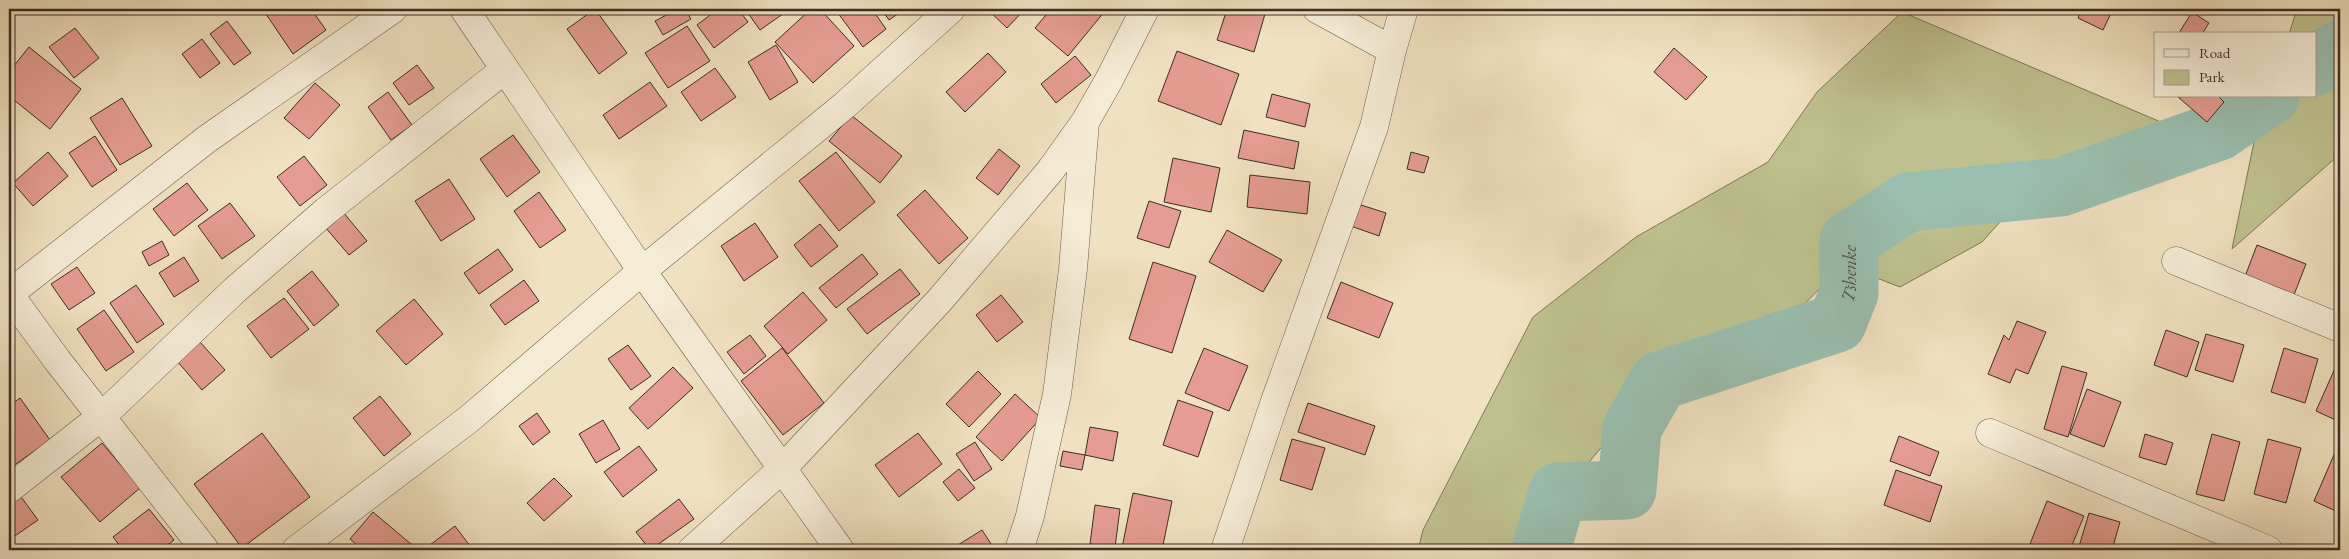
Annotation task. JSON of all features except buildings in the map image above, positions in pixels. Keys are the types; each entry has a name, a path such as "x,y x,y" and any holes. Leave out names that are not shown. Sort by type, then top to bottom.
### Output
{"street":[{"path":"205,550 9,294 207,138 393,9"},
{"path":"464,9 642,271 840,550"},
{"path":"296,550 469,419 642,271 845,105 951,9"},
{"path":"692,550 782,469 939,301 1050,171 1085,122 1109,80 1145,9"},
{"path":"1317,9 1392,50"},
{"path":"1225,550 1274,404 1374,126 1404,9"},
{"path":"9,489 102,416 235,290 326,211 504,70"},
{"path":"1019,550 1030,516 1057,394 1073,269 1085,122"},
{"path":"2176,261 2340,328"},
{"path":"1990,433 2268,550"}],"green space":[{"path":"2297,9 2340,9 2340,154 2232,249 2254,142 2268,98 2316,98 2316,32 2290,32"},
{"path":"1902,12 2182,131 2155,174 2050,166 1982,242 1900,287 1843,265 1761,348 1689,355 1630,413 1590,461 1568,537 1569,550 1418,550 1423,530 1533,317 1636,237 1768,162 1817,92"}],"waterway":[{"name":"Tshenke","path":"2316,65 2340,49"},
{"name":"Tshenke","path":"1541,550 1558,492 1627,490 1632,428 1659,381 1837,323 1849,293 1849,241 1908,202 2061,187 2219,131 2267,98"}]}
